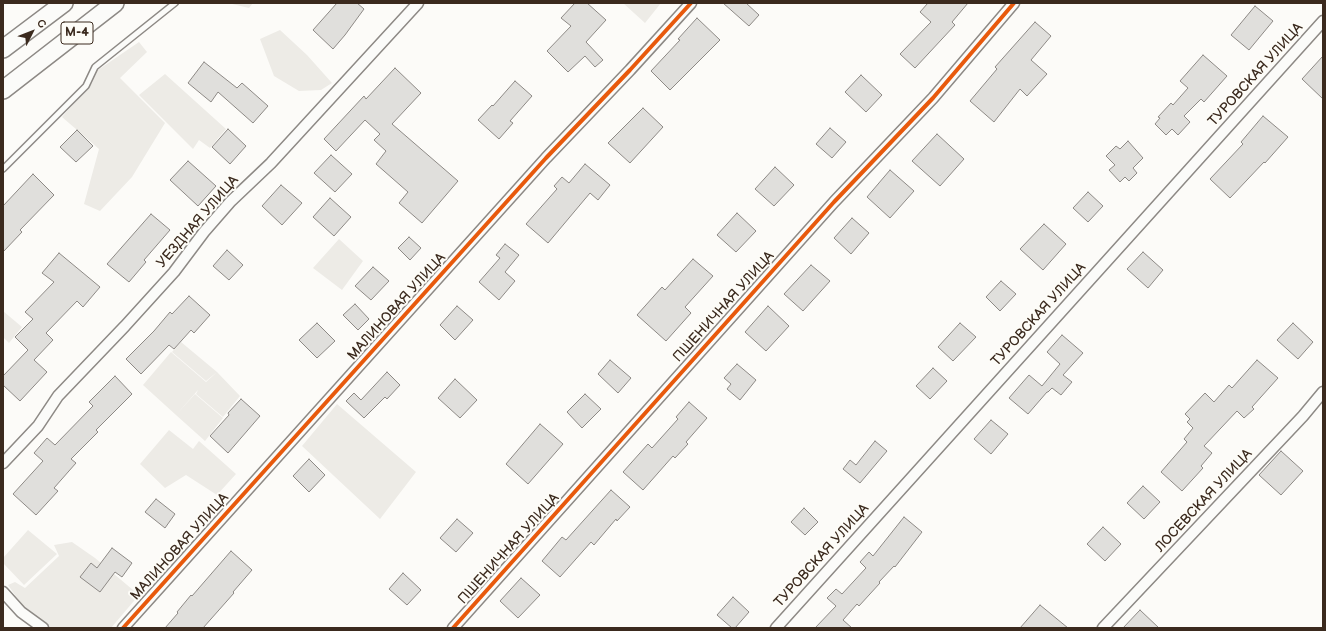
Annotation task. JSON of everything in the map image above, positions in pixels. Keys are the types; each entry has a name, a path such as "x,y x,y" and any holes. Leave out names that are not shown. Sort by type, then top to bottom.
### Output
{"highway":[{"name":"М-4","path":"3,90 115,3"},
{"name":"М-4","path":"3,49 60,5"}],"street":[{"name":"УЕЗДНАЯ УЛИЦА","path":"3,463 38,426 58,396 174,272 204,232 231,201 271,163 418,3"},
{"name":"МАЛИНОВАЯ УЛИЦА","path":"124,628 536,170 691,3"},
{"name":"ПШЕНИЧНАЯ УЛИЦА","path":"453,628 834,202 933,98 1014,3"},
{"name":"ТУРОВСКАЯ УЛИЦА","path":"776,628 1323,21"},
{"name":"ЛОСЕВСКАЯ УЛИЦА","path":"1103,628 1323,392"},
{"path":"3,592 21,612 42,628"}],"lane":[{"path":"3,169 86,86 95,67 175,3"}],"shaded area":[{"path":"228,3 253,3 249,8"},
{"path":"623,3 661,3 645,23"},
{"path":"280,30 307,55 332,83 321,90 299,91 274,76 260,39"},
{"path":"139,42 147,52 120,78 165,123 132,177 100,211 84,204 99,149 62,117 92,83 98,70"},
{"path":"165,74 226,129 210,148 199,140 193,149 139,95"},
{"path":"339,239 363,261 342,290 313,268"},
{"path":"3,311 22,327 9,343 3,337"},
{"path":"181,342 217,372 206,381 172,352"},
{"path":"171,352 206,382 217,372 240,396 223,417 196,394 198,390 176,415 143,385"},
{"path":"195,394 223,418 205,441 176,415"},
{"path":"337,404 416,472 380,519 302,446"},
{"path":"169,430 193,449 199,441 236,474 217,495 186,475 165,488 140,464"},
{"path":"28,530 57,554 24,585 3,563 3,558"},
{"path":"72,542 95,558 139,595 111,628 51,628 24,608 8,585 15,582 25,588 59,556 54,545"}],"building":[{"path":"337,3 357,3 364,9 333,49 313,30"},
{"path":"575,3 587,3 606,20 586,42 603,60 595,67 585,56 568,72 547,51 571,26 561,18"},
{"path":"723,3 746,3 759,15 749,26"},
{"path":"928,3 968,3 952,22 955,25 915,68 900,54 931,22 920,12"},
{"path":"1255,6 1273,21 1249,50 1231,35"},
{"path":"697,18 720,40 670,90 651,71 680,40 678,39"},
{"path":"1035,22 1051,36 1031,60 1047,74 1027,96 1020,89 994,122 970,101 997,69 995,67"},
{"path":"1203,55 1227,76 1204,102 1201,99 1184,116 1190,122 1178,135 1172,129 1166,135 1155,124 1160,118 1158,117 1171,103 1173,105 1188,88 1180,81"},
{"path":"1323,56 1323,99 1302,79"},
{"path":"204,62 237,88 242,83 268,106 253,123 218,92 211,102 188,83"},
{"path":"395,68 421,93 392,124 458,181 422,223 399,203 408,192 376,164 386,151 374,140 380,134 365,120 336,151 324,139 364,96 366,99"},
{"path":"861,75 882,95 866,112 845,92"},
{"path":"515,81 532,96 510,121 513,123 499,139 478,120 492,105 493,106"},
{"path":"643,108 663,127 630,163 608,143"},
{"path":"1263,116 1288,137 1265,163 1264,162 1230,198 1210,179 1243,144 1241,142"},
{"path":"830,128 846,142 832,158 816,144"},
{"path":"228,129 246,146 230,164 212,147"},
{"path":"77,130 93,146 76,162 60,147"},
{"path":"937,134 964,159 940,186 912,161"},
{"path":"1128,141 1143,158 1133,168 1137,173 1129,181 1125,177 1120,182 1109,170 1115,165 1106,156 1116,146 1120,149"},
{"path":"331,155 352,174 335,192 314,173"},
{"path":"188,161 216,186 198,206 170,180"},
{"path":"585,164 610,185 598,200 590,193 548,243 526,224 557,189 554,186 562,177 569,183"},
{"path":"775,167 794,185 774,206 755,189"},
{"path":"890,170 914,191 890,218 867,197"},
{"path":"33,174 54,195 20,230 22,232 3,252 3,206"},
{"path":"281,185 302,203 282,225 262,206"},
{"path":"1088,192 1103,206 1088,222 1073,208"},
{"path":"330,198 351,217 334,236 313,217"},
{"path":"737,213 756,231 736,252 717,235"},
{"path":"151,214 170,230 144,260 146,262 129,282 107,264"},
{"path":"852,218 869,233 851,254 834,238"},
{"path":"1044,224 1066,244 1043,270 1020,249"},
{"path":"409,237 421,248 410,260 398,248"},
{"path":"505,244 519,255 505,272 515,281 499,300 479,282 500,258 496,255"},
{"path":"227,250 243,265 229,280 213,266"},
{"path":"1143,252 1163,270 1148,288 1127,269"},
{"path":"59,253 100,287 83,307 77,301 46,333 53,340 34,360 47,372 20,401 3,385 3,376 28,350 15,337 33,319 25,312 54,282 42,273"},
{"path":"693,259 713,276 685,307 691,313 666,341 637,315 662,287 665,290"},
{"path":"811,265 830,281 803,311 784,294"},
{"path":"373,267 389,281 371,300 355,286"},
{"path":"1001,281 1016,294 1000,311 986,297"},
{"path":"189,296 210,315 194,333 191,330 174,349 169,345 141,374 126,359 154,331 170,312 172,314"},
{"path":"355,304 369,319 358,330 343,315"},
{"path":"457,306 473,320 455,340 440,325"},
{"path":"768,306 789,326 766,351 745,332"},
{"path":"317,323 335,341 317,358 299,340"},
{"path":"960,323 976,337 953,361 938,347"},
{"path":"1293,323 1313,342 1298,359 1277,340"},
{"path":"1062,335 1083,353 1063,375 1072,382 1061,395 1052,388 1028,414 1009,398 1029,375 1042,386 1060,364 1047,352"},
{"path":"610,360 631,378 618,393 598,374"},
{"path":"1257,360 1278,378 1252,407 1254,409 1244,418 1237,411 1204,446 1212,453 1201,466 1203,468 1182,491 1161,472 1187,442 1184,439 1193,428 1187,422 1190,419 1185,414 1205,393 1214,402 1229,385 1232,388"},
{"path":"737,364 756,380 740,400 727,389 731,384 724,378"},
{"path":"933,368 947,381 930,399 916,386"},
{"path":"387,372 400,385 387,399 385,397 364,418 346,401 354,393 361,400"},
{"path":"115,376 132,394 96,430 98,432 71,459 76,463 54,488 58,491 36,515 13,494 43,461 34,453 47,438 55,445 93,406 89,402"},
{"path":"455,379 477,400 460,418 438,398"},
{"path":"585,394 601,409 582,428 567,412"},
{"path":"241,399 260,416 228,453 210,436"},
{"path":"689,402 707,418 686,442 688,444 675,458 673,456 643,490 623,472 648,444 652,448 678,419 676,417"},
{"path":"991,420 1008,434 991,454 974,439"},
{"path":"540,424 563,444 528,484 506,464"},
{"path":"875,441 887,451 860,483 843,469 850,460 856,465"},
{"path":"1281,451 1303,471 1281,495 1259,475"},
{"path":"309,459 325,475 309,492 293,476"},
{"path":"1143,486 1160,502 1144,519 1127,503"},
{"path":"611,490 630,507 617,521 616,519 594,545 591,542 560,577 542,561 562,537 566,540"},
{"path":"156,499 175,514 165,528 145,512"},
{"path":"804,508 818,522 805,535 791,522"},
{"path":"904,517 922,532 895,567 894,566 879,582 880,583 859,606 857,604 843,620 852,628 815,628 836,606 827,598 836,589 842,594 866,568 860,562 869,552 873,556"},
{"path":"457,519 473,533 456,552 440,538"},
{"path":"1103,527 1121,544 1105,561 1087,544"},
{"path":"112,548 132,563 122,577 115,572 100,592 80,577 91,563 97,568"},
{"path":"231,551 252,570 233,592 234,593 203,628 165,628 191,595 192,596"},
{"path":"403,573 421,590 407,605 389,589"},
{"path":"521,578 540,595 518,618 500,601"},
{"path":"733,597 749,612 735,628 732,628 717,615"},
{"path":"1040,605 1068,628 1020,628"},
{"path":"1140,610 1159,628 1123,628"}],"cycle path":[{"path":"123,628 546,158 630,70 691,3"},
{"path":"453,628 834,202 933,98 1014,3"}]}
